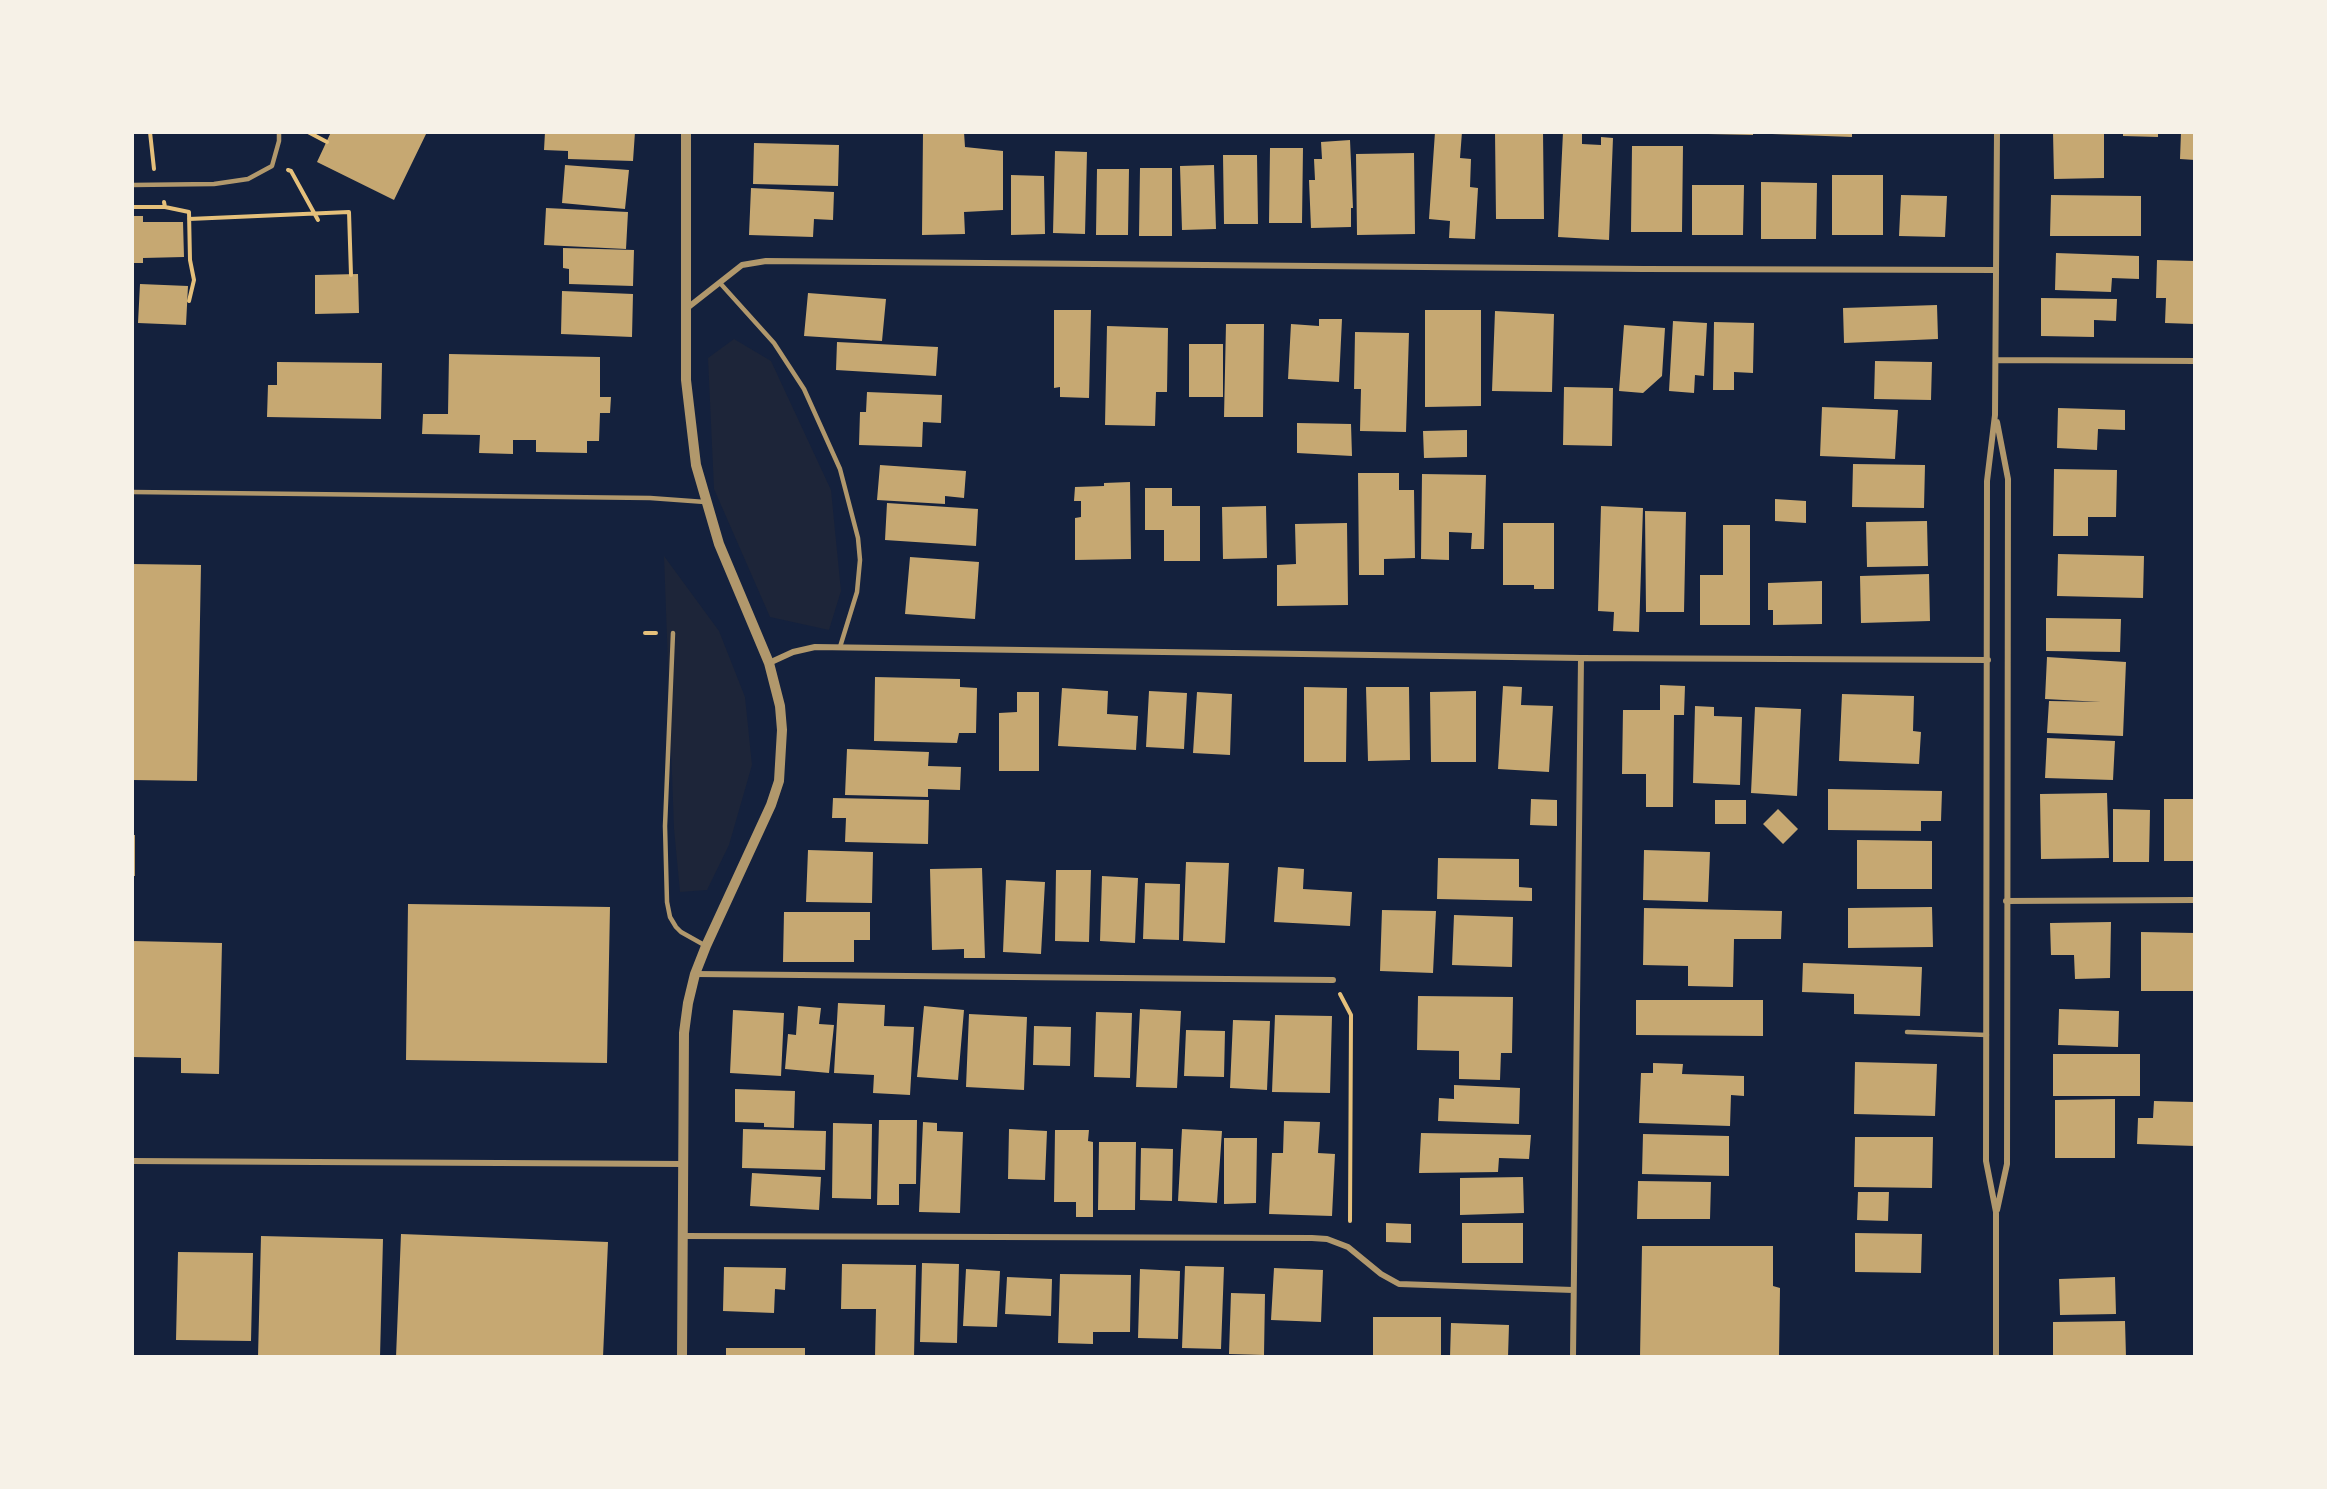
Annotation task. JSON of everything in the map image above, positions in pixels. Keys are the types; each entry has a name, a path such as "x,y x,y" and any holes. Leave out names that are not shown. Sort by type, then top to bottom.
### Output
{"street":[{"path":"682,1357 684,1033 688,1002 695,974 706,946 771,805 779,781 782,730 780,706 769,663 719,544 696,465 686,380 686,132"},
{"path":"1995,1357 1996,1212 1986,1161 1987,481 1995,415 1997,360 1997,132"},
{"path":"685,310 742,266 766,261 1996,270"},
{"path":"1997,360 2195,361"},
{"path":"1995,415 2008,479 2007,1164 1996,1212"},
{"path":"769,663 804,649 840,647 1581,658 1988,660"},
{"path":"1573,1357 1581,658"},
{"path":"2006,902 2195,900"},
{"path":"695,974 1333,980"},
{"path":"132,1161 684,1164"},
{"path":"683,1236 1312,1238 1327,1239 1348,1247 1390,1280 1409,1286 1573,1290"}],"lane":[{"path":"132,184 214,184 248,179 272,166 279,141 279,132"},
{"path":"720,283 780,352 804,389 840,469 858,538 860,560 857,592 840,647"},
{"path":"132,492 650,498 706,502"},
{"path":"673,633 665,826 667,902 670,917 676,927 706,946"},
{"path":"1907,1032 1987,1035"}],"path":[{"path":"150,132 153,165"},
{"path":"308,132 327,142"},
{"path":"272,166 291,171 318,220"},
{"path":"163,199 165,207"},
{"path":"132,207 165,207 189,212 190,260 194,280 189,301"},
{"path":"189,219 349,212 351,275"},
{"path":"1333,980 1351,1016 1350,1221"}],"shaded area":[{"path":"734,339 771,361 831,490 841,591 829,630 770,617 714,489 708,358"},
{"path":"664,556 719,631 745,697 752,765 729,845 707,890 680,892 674,829"}],"building":[{"path":"331,132 427,132 394,200 317,162"},
{"path":"545,132 635,132 633,161 568,159 568,151 544,150"},
{"path":"923,132 964,132 965,147 1003,151 1003,210 964,212 965,234 922,235"},
{"path":"1435,132 1462,132 1460,158 1471,159 1470,187 1478,188 1475,239 1449,238 1450,221 1429,219"},
{"path":"1495,132 1543,132 1544,219 1496,219"},
{"path":"1563,132 1582,132 1582,144 1601,145 1601,137 1613,138 1609,240 1558,237"},
{"path":"1708,132 1753,132 1753,135 1708,134"},
{"path":"1772,132 1852,132 1852,137 1772,134"},
{"path":"2053,132 2104,132 2104,178 2054,179"},
{"path":"2123,132 2158,132 2158,137 2123,136"},
{"path":"2181,132 2195,132 2195,160 2180,159"},
{"path":"1350,140 1353,208 1351,208 1351,227 1311,228 1309,180 1315,180 1314,159 1322,159 1321,142"},
{"path":"754,143 839,145 838,186 753,184"},
{"path":"1632,146 1683,146 1682,232 1631,232"},
{"path":"1270,148 1303,148 1302,223 1269,223"},
{"path":"1055,151 1087,152 1085,234 1053,233"},
{"path":"1414,153 1415,234 1357,235 1356,154"},
{"path":"1223,155 1257,155 1258,224 1224,224"},
{"path":"565,165 629,170 625,209 562,203"},
{"path":"1214,165 1216,229 1182,230 1180,166"},
{"path":"1140,168 1172,168 1172,236 1139,236"},
{"path":"1097,169 1129,169 1128,235 1096,235"},
{"path":"1011,175 1044,176 1045,234 1011,235"},
{"path":"1832,175 1883,175 1883,235 1832,235"},
{"path":"1761,182 1817,183 1816,239 1761,239"},
{"path":"1692,185 1744,185 1743,235 1692,235"},
{"path":"751,188 834,192 833,220 814,219 813,237 749,235"},
{"path":"1901,195 1947,196 1945,237 1899,236"},
{"path":"2051,195 2141,196 2141,236 2050,236"},
{"path":"546,208 628,212 626,249 544,245"},
{"path":"132,216 143,216 143,222 183,222 184,257 143,258 143,263 132,263"},
{"path":"563,248 634,250 633,286 569,284 569,269 563,268"},
{"path":"2056,253 2139,256 2139,279 2112,278 2111,292 2055,290"},
{"path":"2157,260 2195,261 2195,324 2165,323 2166,298 2156,298"},
{"path":"358,274 359,313 315,314 315,275"},
{"path":"140,284 188,286 186,325 138,323"},
{"path":"562,291 633,294 632,337 561,334"},
{"path":"808,293 886,299 882,341 804,336"},
{"path":"2041,298 2117,299 2116,321 2094,320 2094,337 2041,336"},
{"path":"1937,305 1938,339 1844,343 1843,308"},
{"path":"1054,310 1091,310 1089,398 1060,397 1060,387 1054,388"},
{"path":"1425,310 1481,310 1481,406 1425,407"},
{"path":"1495,311 1554,314 1552,392 1492,391"},
{"path":"1319,319 1342,319 1339,382 1288,379 1291,324 1319,326"},
{"path":"1673,321 1707,323 1704,376 1695,375 1694,393 1669,391"},
{"path":"1714,322 1754,323 1753,373 1734,372 1734,390 1713,390"},
{"path":"1226,324 1264,324 1263,417 1224,417"},
{"path":"1624,325 1665,328 1662,376 1643,393 1619,391"},
{"path":"1107,326 1168,328 1167,392 1156,392 1155,426 1105,425"},
{"path":"1355,332 1409,333 1406,432 1360,431 1361,389 1354,389"},
{"path":"837,342 938,347 936,376 836,370"},
{"path":"1189,344 1223,344 1223,397 1189,397"},
{"path":"449,354 600,357 600,397 611,397 610,413 600,413 599,441 587,441 587,453 536,452 536,440 513,440 513,454 479,453 480,435 422,434 423,414 448,414"},
{"path":"1875,361 1932,362 1931,400 1874,399"},
{"path":"277,362 382,363 381,419 267,417 268,385 277,385"},
{"path":"1564,387 1613,388 1612,446 1563,445"},
{"path":"867,392 942,395 941,423 923,422 922,447 859,445 860,412 866,412"},
{"path":"1822,407 1898,410 1895,459 1820,456"},
{"path":"2058,408 2125,410 2125,430 2098,429 2097,450 2057,448"},
{"path":"1297,423 1351,424 1352,456 1297,453"},
{"path":"1467,430 1467,457 1424,458 1423,431"},
{"path":"1853,464 1925,465 1924,508 1852,507"},
{"path":"880,465 966,471 964,498 945,496 945,504 877,500"},
{"path":"2054,469 2117,470 2116,517 2088,517 2088,536 2053,536"},
{"path":"1358,473 1399,473 1399,490 1414,490 1415,558 1384,559 1384,575 1359,575"},
{"path":"1422,474 1486,475 1484,549 1471,549 1472,533 1449,532 1449,560 1421,559"},
{"path":"1130,482 1131,559 1075,560 1075,518 1081,517 1081,501 1074,501 1075,487"},
{"path":"1145,488 1172,488 1172,506 1200,506 1200,561 1164,561 1164,530 1145,530"},
{"path":"1775,499 1806,501 1806,523 1775,521"},
{"path":"887,503 978,509 976,546 885,540"},
{"path":"1266,506 1267,558 1223,559 1222,507"},
{"path":"1601,506 1643,508 1639,632 1613,631 1614,612 1598,611"},
{"path":"1645,511 1686,512 1684,612 1646,612"},
{"path":"1927,521 1928,566 1867,567 1866,522"},
{"path":"1347,523 1348,605 1277,606 1277,565 1296,564 1295,524"},
{"path":"1503,523 1554,523 1554,589 1534,589 1534,585 1503,585"},
{"path":"1723,525 1750,525 1750,625 1700,625 1700,575 1723,575"},
{"path":"2058,554 2144,556 2143,598 2057,596"},
{"path":"910,557 979,562 975,619 905,614"},
{"path":"132,564 201,565 197,781 132,780"},
{"path":"1929,574 1930,621 1861,623 1860,576"},
{"path":"1822,581 1822,624 1773,625 1773,610 1768,610 1768,583"},
{"path":"2046,618 2121,619 2120,652 2046,651"},
{"path":"2047,657 2126,662 2123,736 2047,733 2049,701 2101,702 2045,699"},
{"path":"875,677 960,679 960,687 977,688 976,733 959,733 957,743 874,741"},
{"path":"1660,685 1685,686 1684,715 1674,715 1673,807 1646,807 1646,774 1622,774 1623,710 1660,710"},
{"path":"1503,686 1522,687 1521,705 1553,706 1549,772 1498,769"},
{"path":"1304,687 1347,688 1346,762 1304,762"},
{"path":"1366,687 1409,687 1410,760 1368,761"},
{"path":"1062,688 1108,691 1107,714 1138,716 1136,750 1058,746"},
{"path":"1149,691 1187,693 1184,749 1146,747"},
{"path":"1476,691 1476,762 1431,762 1430,692"},
{"path":"1017,692 1039,692 1039,771 999,771 999,713 1017,712"},
{"path":"1197,692 1232,694 1230,755 1193,753"},
{"path":"1842,694 1914,696 1913,731 1921,732 1919,764 1839,761"},
{"path":"1695,706 1714,707 1714,716 1742,717 1740,785 1693,783"},
{"path":"1755,707 1801,709 1797,796 1751,793"},
{"path":"2047,738 2115,741 2113,780 2045,778"},
{"path":"847,749 929,752 928,766 961,767 960,790 928,789 928,797 845,795"},
{"path":"1828,789 1942,791 1941,821 1921,821 1921,831 1828,830"},
{"path":"2107,793 2109,858 2041,859 2040,794"},
{"path":"833,798 929,800 928,844 845,842 846,818 832,818"},
{"path":"1531,799 1557,800 1557,826 1530,825"},
{"path":"2164,799 2195,799 2195,861 2164,861"},
{"path":"1715,800 1746,800 1746,824 1715,824"},
{"path":"1778,809 1798,829 1783,844 1763,824"},
{"path":"2113,809 2150,810 2149,862 2113,862"},
{"path":"132,835 135,835 135,876 132,876"},
{"path":"1857,840 1932,841 1932,889 1857,889"},
{"path":"808,850 873,852 872,903 806,902"},
{"path":"1644,850 1710,852 1708,902 1643,900"},
{"path":"1438,858 1519,859 1519,887 1532,888 1532,901 1437,899"},
{"path":"1186,862 1229,863 1225,943 1183,941"},
{"path":"1278,867 1304,869 1303,889 1352,892 1350,926 1274,922"},
{"path":"982,868 985,958 964,958 964,949 932,950 930,869"},
{"path":"1056,870 1091,870 1089,942 1055,941"},
{"path":"1102,876 1138,878 1135,943 1100,941"},
{"path":"1006,880 1045,882 1041,954 1003,952"},
{"path":"1145,883 1180,884 1179,940 1143,939"},
{"path":"408,904 610,907 607,1063 406,1060"},
{"path":"1932,907 1933,947 1848,948 1848,908"},
{"path":"1644,908 1782,911 1781,939 1734,939 1733,987 1688,986 1688,966 1643,965"},
{"path":"1382,910 1436,911 1433,973 1380,971"},
{"path":"784,912 870,912 870,940 854,940 854,962 783,962"},
{"path":"1454,915 1513,917 1512,967 1452,965"},
{"path":"2111,922 2110,978 2075,979 2074,955 2051,955 2050,923"},
{"path":"2141,932 2195,933 2195,991 2141,991"},
{"path":"132,941 222,943 219,1074 181,1073 181,1058 132,1057"},
{"path":"1803,963 1922,967 1920,1016 1854,1014 1854,994 1802,992"},
{"path":"1418,996 1513,997 1512,1053 1501,1053 1500,1080 1459,1079 1459,1051 1417,1050"},
{"path":"1636,1000 1763,1000 1763,1036 1636,1035"},
{"path":"838,1003 885,1005 884,1026 914,1027 910,1095 873,1093 874,1075 834,1073"},
{"path":"798,1006 821,1008 819,1024 834,1025 829,1073 785,1069 788,1034 796,1035"},
{"path":"924,1006 964,1010 958,1080 917,1077"},
{"path":"1140,1009 1181,1011 1177,1088 1136,1087"},
{"path":"2059,1009 2119,1011 2118,1047 2058,1045"},
{"path":"733,1010 784,1013 781,1076 730,1073"},
{"path":"1096,1012 1132,1013 1130,1078 1094,1077"},
{"path":"969,1014 1027,1017 1024,1090 966,1087"},
{"path":"1275,1015 1332,1016 1330,1093 1272,1092"},
{"path":"1233,1020 1270,1021 1267,1090 1230,1088"},
{"path":"1034,1026 1071,1027 1070,1066 1033,1065"},
{"path":"1186,1030 1225,1031 1224,1077 1184,1076"},
{"path":"2053,1054 2140,1054 2140,1096 2053,1096"},
{"path":"1855,1062 1937,1064 1935,1116 1854,1114"},
{"path":"1653,1063 1683,1064 1682,1074 1744,1076 1744,1096 1731,1095 1730,1126 1639,1123 1641,1073 1653,1073"},
{"path":"1454,1085 1520,1088 1519,1124 1438,1121 1439,1098 1454,1099"},
{"path":"735,1089 795,1091 794,1128 764,1127 764,1123 735,1122"},
{"path":"2115,1099 2115,1158 2055,1158 2055,1100"},
{"path":"2154,1101 2195,1102 2195,1146 2137,1144 2138,1118 2153,1118"},
{"path":"879,1120 917,1120 916,1184 899,1184 899,1205 877,1205"},
{"path":"1284,1121 1320,1122 1318,1153 1335,1154 1332,1216 1269,1214 1272,1153 1283,1153"},
{"path":"923,1122 937,1123 937,1131 963,1132 960,1213 919,1212"},
{"path":"833,1123 872,1124 871,1199 832,1198"},
{"path":"743,1129 826,1131 825,1170 742,1168"},
{"path":"1009,1129 1047,1131 1045,1180 1008,1179"},
{"path":"1182,1129 1222,1131 1217,1203 1178,1201"},
{"path":"1055,1130 1089,1130 1088,1141 1093,1142 1093,1217 1076,1217 1076,1202 1054,1202"},
{"path":"1421,1133 1531,1135 1529,1159 1499,1158 1498,1172 1419,1173"},
{"path":"1643,1134 1729,1136 1729,1176 1642,1174"},
{"path":"1855,1137 1933,1137 1932,1188 1854,1187"},
{"path":"1224,1138 1257,1138 1256,1203 1224,1204"},
{"path":"1099,1142 1136,1142 1135,1210 1098,1210"},
{"path":"1141,1148 1173,1149 1172,1201 1140,1200"},
{"path":"752,1173 821,1177 819,1210 750,1206"},
{"path":"1523,1177 1524,1213 1460,1215 1460,1178"},
{"path":"1638,1181 1711,1182 1710,1219 1637,1219"},
{"path":"1858,1192 1889,1192 1888,1221 1857,1220"},
{"path":"1386,1223 1411,1224 1411,1243 1386,1242"},
{"path":"1462,1223 1523,1223 1523,1263 1462,1263"},
{"path":"1855,1233 1922,1234 1921,1273 1855,1272"},
{"path":"401,1234 608,1242 603,1357 396,1357"},
{"path":"261,1236 383,1239 380,1357 258,1357"},
{"path":"1642,1246 1773,1246 1773,1286 1780,1288 1779,1357 1640,1357"},
{"path":"178,1252 253,1253 251,1341 176,1340"},
{"path":"922,1263 959,1264 957,1343 920,1342"},
{"path":"842,1264 916,1265 914,1357 875,1357 876,1309 841,1309"},
{"path":"1185,1266 1224,1267 1221,1349 1182,1348"},
{"path":"724,1267 786,1268 785,1290 775,1289 774,1313 723,1311"},
{"path":"1274,1268 1323,1270 1321,1322 1271,1320"},
{"path":"966,1269 1000,1271 997,1327 963,1326"},
{"path":"1140,1269 1180,1271 1178,1339 1138,1338"},
{"path":"1060,1274 1131,1275 1130,1332 1093,1332 1093,1344 1058,1343"},
{"path":"1007,1277 1052,1279 1051,1316 1005,1314"},
{"path":"2115,1277 2116,1314 2060,1315 2059,1279"},
{"path":"1231,1293 1265,1294 1264,1355 1229,1354"},
{"path":"1373,1317 1441,1317 1441,1357 1373,1357"},
{"path":"2125,1321 2126,1357 2053,1357 2053,1322"},
{"path":"1451,1323 1509,1325 1508,1357 1450,1357"},
{"path":"726,1348 805,1348 805,1357 726,1357"}]}
